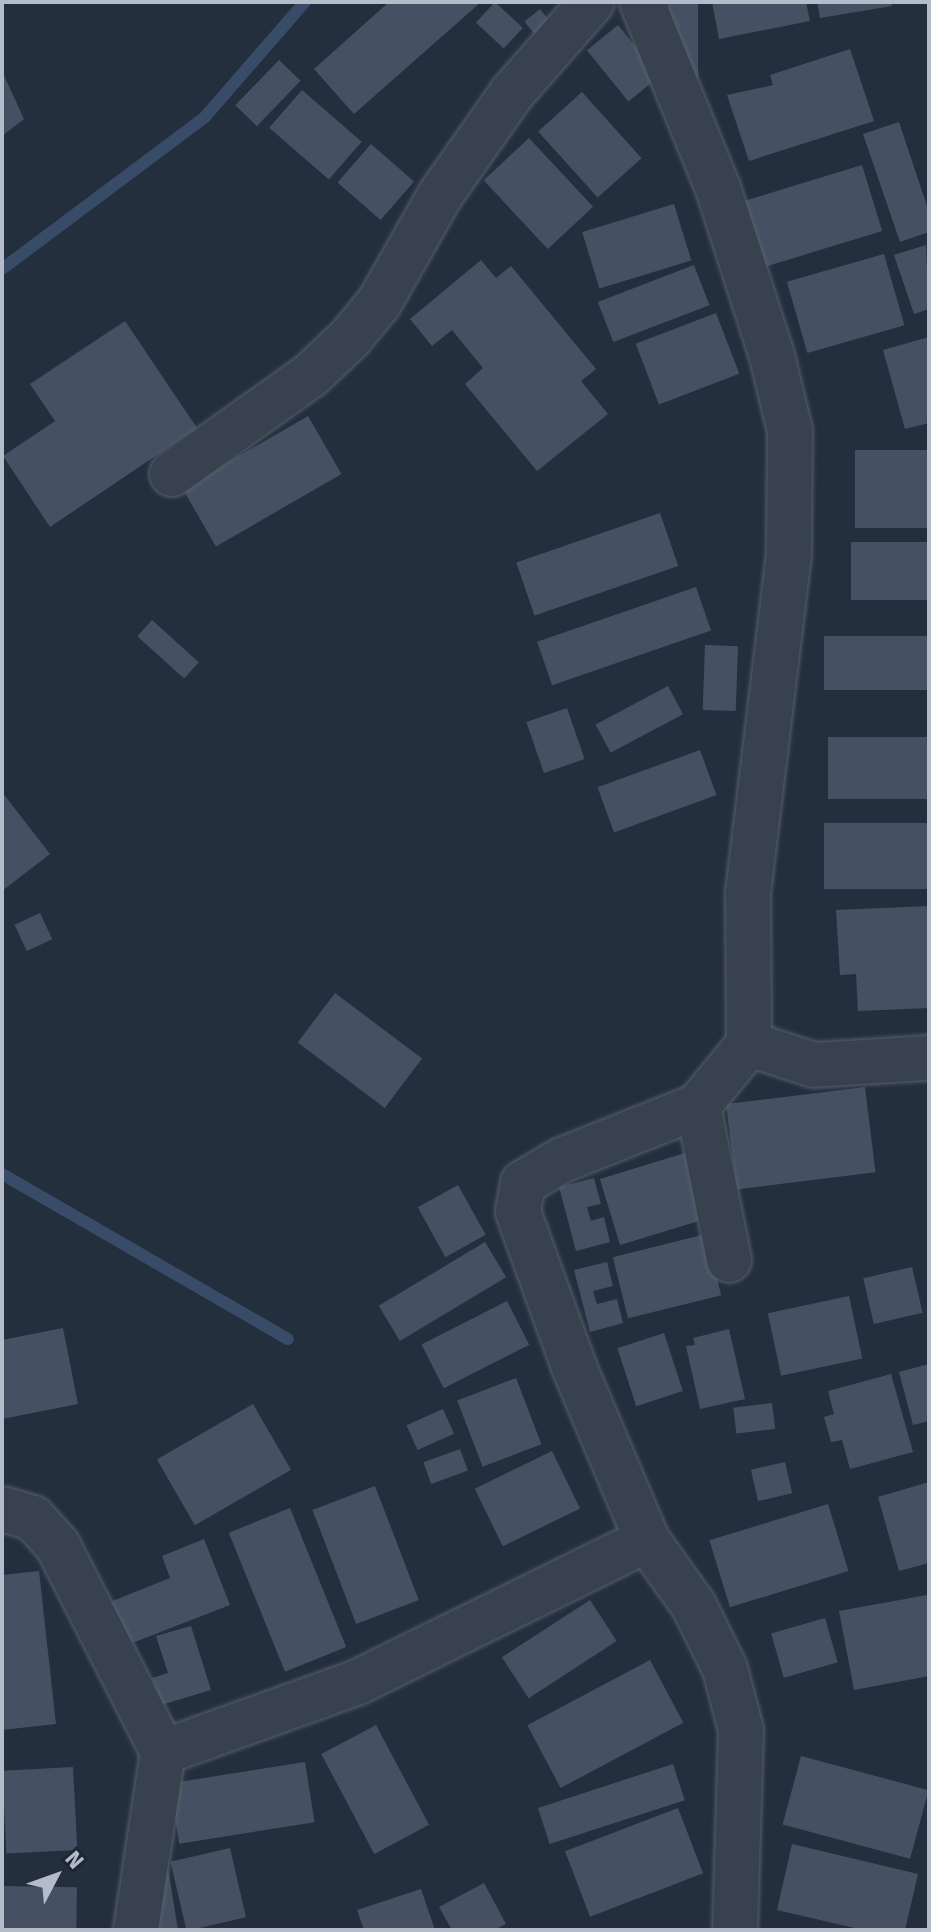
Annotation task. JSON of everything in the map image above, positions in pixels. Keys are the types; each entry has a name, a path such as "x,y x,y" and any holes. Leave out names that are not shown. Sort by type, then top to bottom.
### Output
{"street":[{"path":"172,474 312,374 350,338 379,303 441,194 512,93 592,2"},
{"path":"642,2 718,188 772,356 790,431 789,554 748,894 749,1044 698,1106 549,1167 523,1183 518,1212 574,1367 647,1540 694,1606 725,1669 741,1730 735,1930"},
{"path":"749,1044 814,1065 929,1058"},
{"path":"698,1106 729,1260"},
{"path":"2,1509 33,1518 58,1546 163,1752 136,1930"},
{"path":"163,1752 358,1682 647,1540"}],"building":[{"path":"389,2 481,2 354,114 314,69"},
{"path":"495,2 523,28 504,48 476,22"},
{"path":"669,2 698,2 698,99 669,99"},
{"path":"712,2 806,2 810,21 719,39"},
{"path":"817,2 891,2 892,6 820,18"},
{"path":"540,9 553,25 538,38 524,22"},
{"path":"618,25 660,76 628,101 587,50"},
{"path":"850,49 874,121 749,161 727,95 773,85 770,75"},
{"path":"279,60 301,81 257,126 235,105"},
{"path":"2,71 24,119 2,136"},
{"path":"302,90 362,142 329,180 269,128"},
{"path":"582,92 642,158 598,198 538,131"},
{"path":"899,122 929,212 929,232 900,242 863,134"},
{"path":"529,138 593,207 548,249 484,180"},
{"path":"371,144 414,181 381,220 338,182"},
{"path":"862,165 882,231 762,268 742,202"},
{"path":"674,204 691,260 599,288 582,232"},
{"path":"926,245 929,309 914,314 894,255"},
{"path":"884,254 904,325 807,353 787,282"},
{"path":"481,260 496,278 511,266 596,369 581,381 608,414 537,471 465,384 483,368 452,330 432,346 410,319"},
{"path":"694,265 709,305 613,342 598,302"},
{"path":"716,313 739,374 659,405 636,344"},
{"path":"125,321 197,428 50,527 3,456 55,421 30,384"},
{"path":"929,337 929,423 905,429 883,350"},
{"path":"308,416 342,474 216,547 182,489"},
{"path":"855,450 929,450 929,528 855,528"},
{"path":"660,513 678,566 535,615 516,562"},
{"path":"851,542 929,542 929,600 851,600"},
{"path":"696,587 711,630 552,685 537,642"},
{"path":"152,620 199,662 184,679 137,636"},
{"path":"824,636 929,636 929,690 824,690"},
{"path":"705,645 738,646 736,711 703,710"},
{"path":"668,686 683,714 611,753 596,724"},
{"path":"567,708 585,759 544,773 526,722"},
{"path":"828,737 929,737 929,799 828,799"},
{"path":"700,750 716,795 614,832 598,787"},
{"path":"2,792 50,854 2,891"},
{"path":"824,823 929,823 929,889 824,889"},
{"path":"929,906 929,1008 858,1011 856,974 840,975 836,910"},
{"path":"40,913 52,939 27,951 15,925"},
{"path":"335,993 422,1059 385,1108 298,1043"},
{"path":"865,1087 875,1172 737,1189 726,1104"},
{"path":"685,1153 705,1219 620,1245 600,1179"},
{"path":"594,1178 601,1204 587,1207 591,1221 604,1217 610,1242 576,1251 559,1187"},
{"path":"458,1185 486,1235 445,1257 418,1207"},
{"path":"706,1234 721,1295 628,1318 613,1257"},
{"path":"485,1242 506,1277 400,1341 379,1306"},
{"path":"607,1262 613,1286 593,1291 597,1304 617,1299 623,1323 590,1332 574,1270"},
{"path":"912,1267 923,1313 874,1324 863,1278"},
{"path":"849,1296 862,1359 781,1376 768,1313"},
{"path":"507,1301 529,1345 444,1388 421,1345"},
{"path":"63,1328 78,1404 2,1419 2,1340"},
{"path":"729,1329 745,1399 700,1409 686,1346 695,1345 693,1338"},
{"path":"664,1333 683,1391 636,1406 617,1348"},
{"path":"929,1364 929,1421 913,1425 899,1372"},
{"path":"891,1374 913,1452 850,1469 842,1440 831,1442 824,1417 834,1414 828,1391"},
{"path":"516,1378 541,1444 483,1467 457,1401"},
{"path":"772,1403 775,1429 736,1434 733,1408"},
{"path":"253,1404 291,1470 195,1525 157,1460"},
{"path":"443,1409 454,1434 417,1450 406,1425"},
{"path":"460,1449 468,1471 431,1484 423,1462"},
{"path":"552,1451 580,1509 503,1546 475,1489"},
{"path":"785,1462 792,1493 758,1501 751,1470"},
{"path":"929,1482 929,1563 899,1571 878,1497"},
{"path":"375,1486 419,1600 356,1624 312,1510"},
{"path":"828,1504 848,1571 730,1607 709,1540"},
{"path":"290,1508 346,1647 285,1672 229,1533"},
{"path":"204,1539 230,1605 127,1645 110,1602 170,1578 162,1556"},
{"path":"39,1571 56,1724 2,1730 2,1575"},
{"path":"927,1595 929,1676 854,1690 839,1611"},
{"path":"590,1600 617,1641 529,1698 502,1657"},
{"path":"825,1618 838,1662 784,1678 771,1633"},
{"path":"191,1626 211,1690 161,1705 152,1678 168,1673 156,1636"},
{"path":"650,1660 683,1723 561,1788 527,1725"},
{"path":"376,1725 429,1825 374,1854 321,1754"},
{"path":"801,1756 929,1790 910,1859 783,1825"},
{"path":"305,1762 315,1822 179,1844 170,1783"},
{"path":"673,1764 685,1800 550,1844 538,1808"},
{"path":"73,1767 77,1850 6,1854 2,1771"},
{"path":"678,1808 703,1873 590,1917 565,1851"},
{"path":"792,1844 918,1874 905,1930 863,1930 777,1910"},
{"path":"230,1848 246,1917 186,1930 171,1862"},
{"path":"167,1862 178,1930 152,1930"},
{"path":"484,1883 506,1924 494,1930 452,1930 439,1907"},
{"path":"2,1886 77,1887 76,1930 2,1930"},
{"path":"421,1889 435,1930 364,1930 357,1910"}],"waterway":[{"path":"2,269 204,118 305,2"},
{"path":"2,1174 288,1339"}]}
